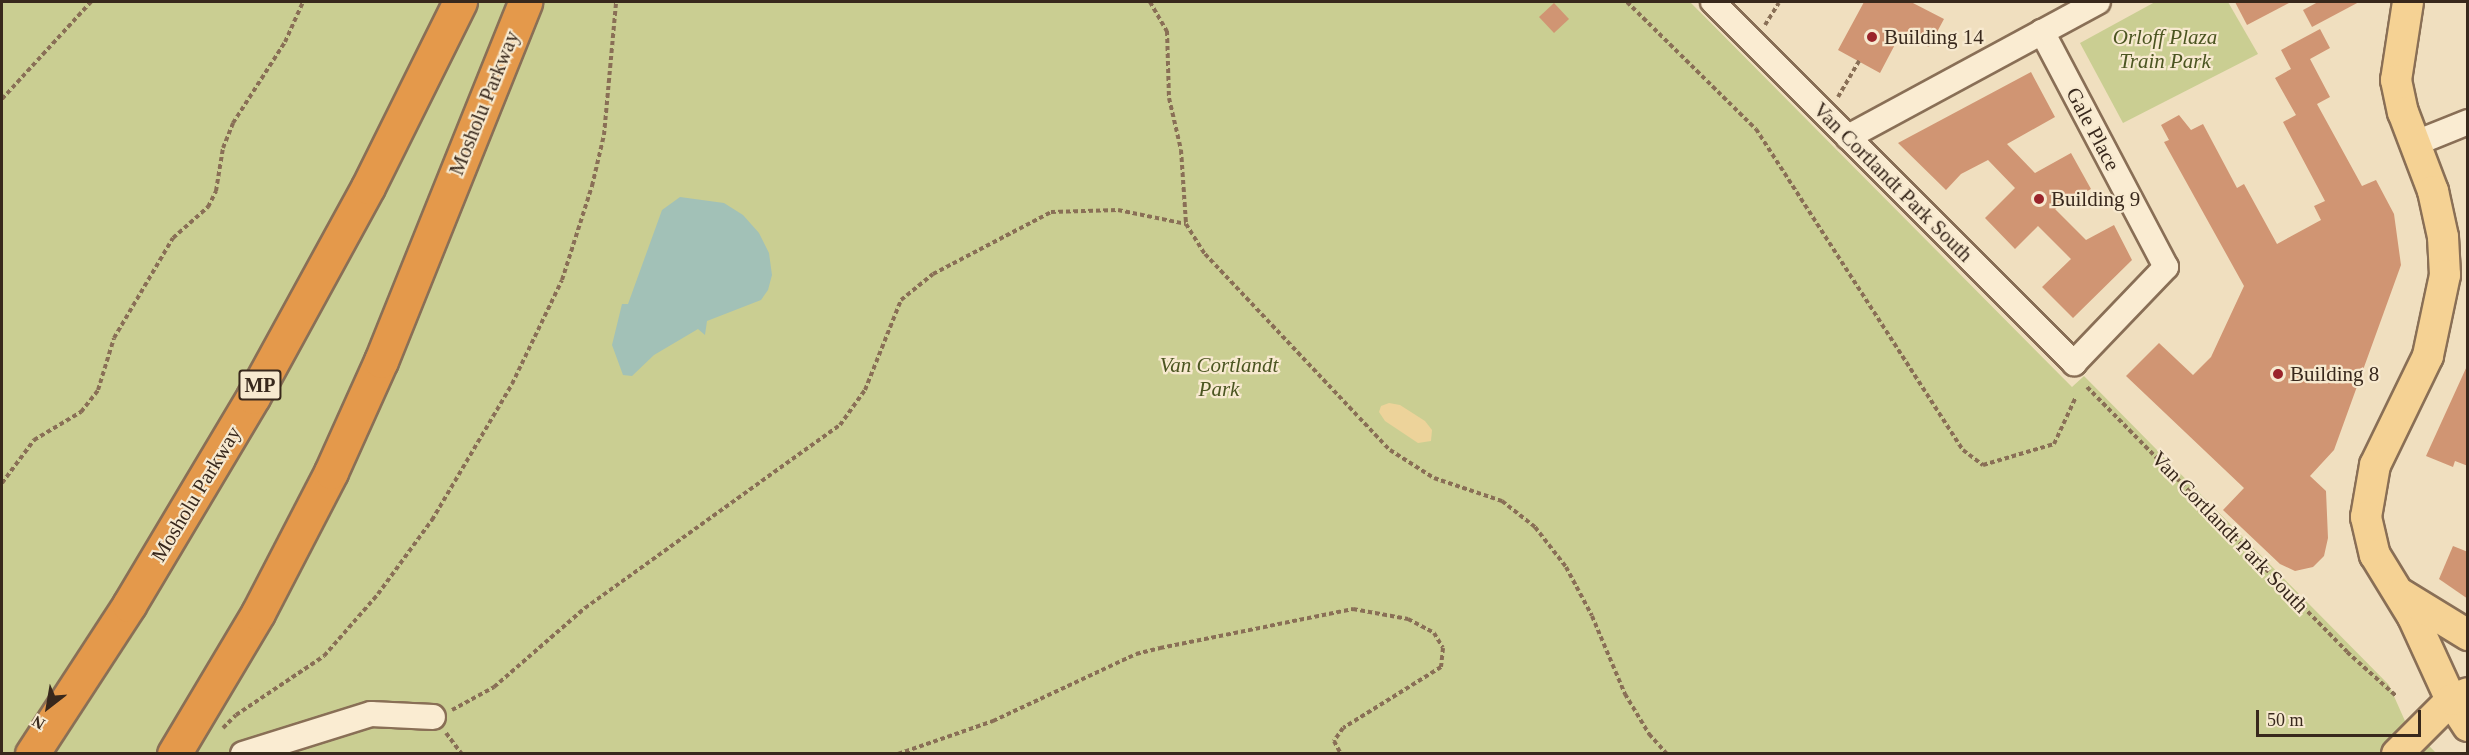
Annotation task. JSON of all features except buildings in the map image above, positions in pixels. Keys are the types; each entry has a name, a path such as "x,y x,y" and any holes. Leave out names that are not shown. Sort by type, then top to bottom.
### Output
{"highway":[{"name":"Mosholu Parkway","path":"32,753 129,605 253,397 368,187 460,2"},
{"name":"Mosholu Parkway","path":"174,753 258,613 332,472 373,379 525,2"}],"main road":[{"path":"2408,2 2396,80 2438,216 2445,275 2428,356 2380,451 2367,492 2366,517 2370,542 2396,591 2459,697 2468,726"},
{"path":"2396,591 2468,635"},
{"path":"2397,753 2459,697"}],"street":[{"name":"Van Cortlandt Park South","path":"1713,2 2074,363"},
{"path":"1848,137 2098,2"},
{"name":"Gale Place","path":"2042,32 2166,267 2074,363"},
{"path":"2416,143 2468,122"},
{"path":"243,753 371,714 433,717"}],"path":[{"path":"2,99 91,2"},
{"path":"2,483 34,441 81,412 98,390 114,338 168,247 208,207 216,191 223,148 233,123 285,42 303,2"},
{"path":"220,731 236,715 324,656 378,594 432,520 512,384 562,280 592,186 604,135 616,2"},
{"path":"1150,2 1167,31 1169,98 1181,150 1186,224 1205,254 1383,444 1434,478 1502,501 1535,527 1553,547 1582,594 1625,694 1648,734 1667,753"},
{"path":"1627,2 1756,129 1963,450 1983,465 2054,444 2075,399"},
{"path":"1829,118 1859,61"},
{"path":"433,717 462,707 494,687 585,608 840,425 865,390 901,300 933,274 1051,212 1118,210 1186,224"},
{"name":"Van Cortlandt Park South","path":"2087,387 2347,652 2396,696"},
{"path":"898,753 993,721 1136,654 1160,648 1353,609 1408,619 1434,633 1443,648 1441,667 1343,728 1334,741 1341,753"}],"green space":[{"name":"Van Cortlandt Park","path":"2,2 1690,2 2072,387 2084,376 2389,685 2405,721 2436,753 2,753"},
{"name":"Orloff Plaza Train Park","path":"2155,2 2228,2 2258,54 2123,123 2080,43"}],"sand":[{"path":"1389,403 1400,405 1425,421 1432,430 1431,441 1418,443 1385,421 1379,412 1381,406"}],"water":[{"path":"680,197 724,203 743,215 759,233 769,253 772,275 768,290 761,300 707,321 705,335 698,329 654,355 632,376 623,375 612,345 622,304 628,304 662,210"}],"place":[{"name":"Building 14","path":"1872,37"},
{"name":"Building 9","path":"2039,199"},
{"name":"Building 8","path":"2278,374"}]}
